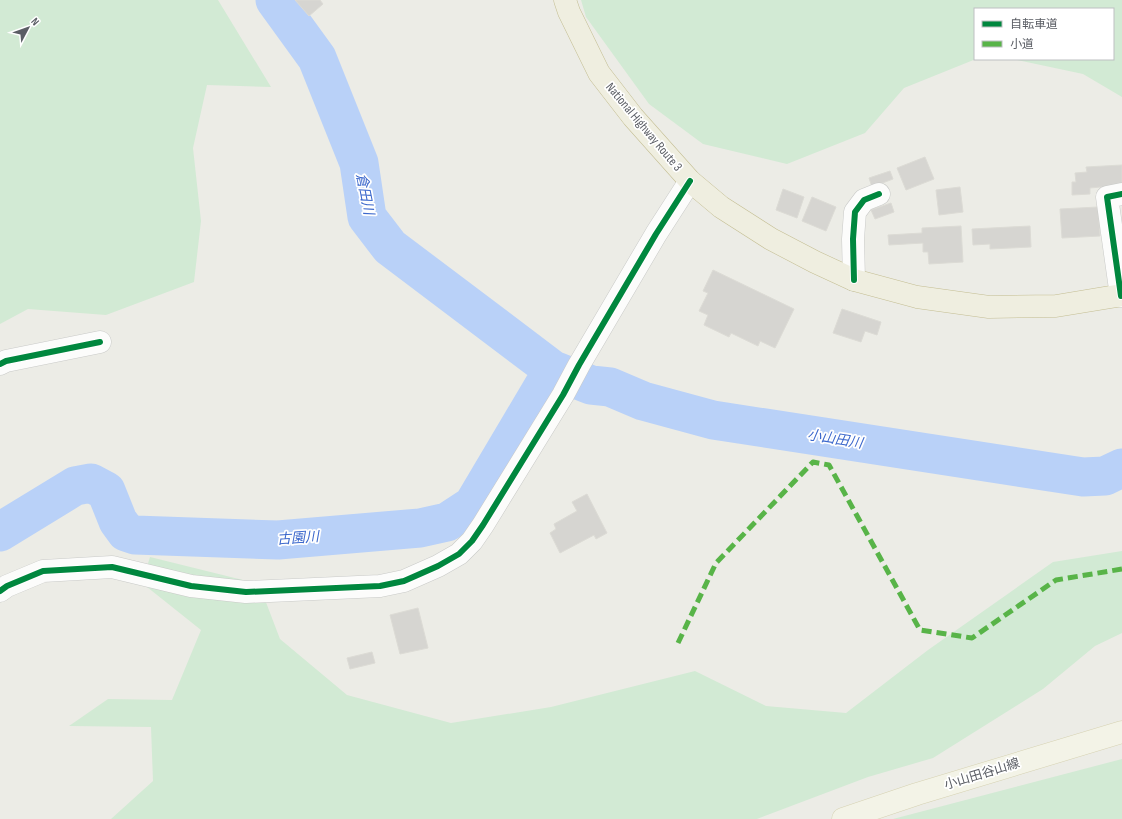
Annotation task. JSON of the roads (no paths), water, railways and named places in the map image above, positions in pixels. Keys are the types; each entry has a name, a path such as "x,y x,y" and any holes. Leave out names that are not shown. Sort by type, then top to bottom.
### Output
{"highway":[{"name":"National Highway Route 3","path":"565,0 569,12 599,73 633,117 690,182 721,206 771,239 854,280 917,297 989,307 1056,306 1121,296"}],"main road":[{"name":"小山田谷山線","path":"843,819 917,794 1122,732"}],"street":[{"path":"2,584 43,572 112,567 191,586 246,592 380,586 404,581 438,566 459,554 472,541 563,395 578,365 656,234 690,182"},
{"path":"854,280 853,239 855,212 864,200 879,194"},
{"path":"1121,296 1107,197 1122,194"},
{"path":"0,364 6,360 100,342"}],"waterway":[{"name":"小山田川","path":"275,0 317,58 359,163 367,217 390,247 553,370 591,385 610,387 643,401 713,420 1083,477 1105,476 1122,468"},
{"name":"古園川","path":"0,532 75,486 91,483 106,491 118,521 126,532 135,535 278,540 420,528 447,522 473,505 553,370"}],"water label":[{"name":"倉田川","path":"365,194"}]}
